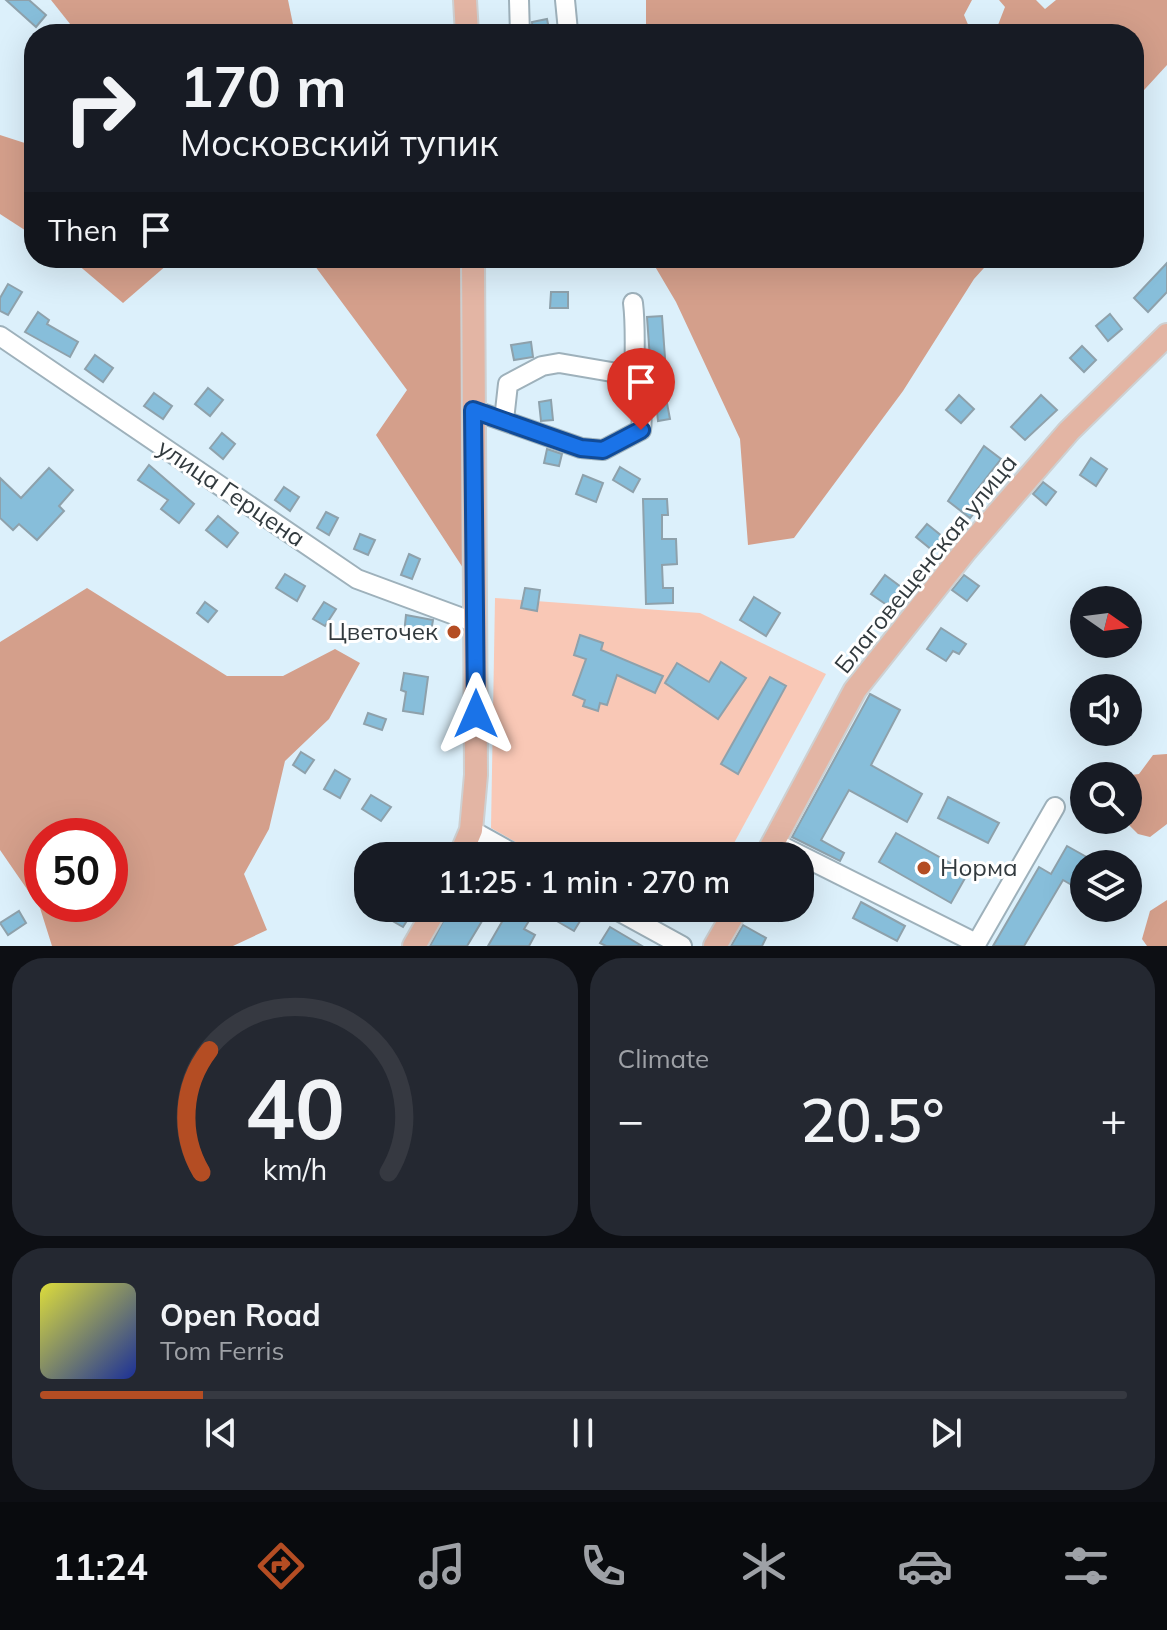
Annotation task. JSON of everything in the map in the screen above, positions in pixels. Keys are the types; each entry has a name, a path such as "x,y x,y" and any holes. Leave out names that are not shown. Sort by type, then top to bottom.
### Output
{"main road":[{"path":"465,0 466,24"},
{"path":"466,842 471,830 476,775 473,268"},
{"name":"Благовещенская улица","path":"774,842 855,690 966,550 1069,431 1167,335"},
{"path":"414,946 428,922"},
{"path":"715,946 729,922"}],"street":[{"path":"519,0 520,24"},
{"path":"565,0 567,24"},
{"path":"473,410 581,448 603,450 616,446 641,430 644,407 635,376 637,336 633,303"},
{"name":"улица Герцена","path":"0,336 357,579 476,623"},
{"path":"504,420 508,384 542,366 559,363 635,376"},
{"path":"814,870 976,945 1055,807"},
{"path":"471,830 493,842"},
{"path":"638,922 682,946"}],"shaded area":[{"path":"51,0 288,0 293,24 70,24"},
{"path":"646,0 972,0 964,15 968,24 646,24"},
{"path":"999,0 1036,0 1045,9 1056,0 1167,0 1167,65 1144,90 1144,24 998,24 1005,7"},
{"path":"0,135 24,143 24,230 0,214"},
{"path":"82,268 163,268 123,303"},
{"path":"316,268 465,268 465,571 376,435 407,390"},
{"path":"656,268 984,268 903,391 794,538 748,545 740,439 676,302"},
{"path":"87,588 227,676 283,676 335,649 360,663 329,719 285,761 269,829 244,874 267,930 233,946 52,946 44,922 128,922 128,818 24,818 24,885 0,850 0,642"},
{"path":"495,598 700,613 826,674 735,842 516,842 491,828"},
{"path":"1167,754 1167,824 1150,837 1138,834 1142,834 1142,770 1153,755"},
{"path":"1167,900 1167,946 1147,946 1142,939 1150,911"}],"building":[{"path":"6,0 29,0 46,15 38,24 33,24"},
{"path":"547,19 548,24 532,24"},
{"path":"1167,263 1167,292 1148,312 1134,298"},
{"path":"8,284 22,292 8,315 0,311 0,298"},
{"path":"551,292 568,292 568,308 550,308"},
{"path":"38,312 49,320 47,324 78,342 70,357 25,332"},
{"path":"1110,314 1122,329 1108,341 1096,326"},
{"path":"662,316 665,358 650,359 647,317"},
{"path":"531,342 533,357 514,360 511,345"},
{"path":"1082,346 1096,360 1084,372 1070,358"},
{"path":"95,355 113,368 103,382 85,369"},
{"path":"654,381 669,381 669,398 666,398 670,419 658,421"},
{"path":"208,388 223,400 210,416 195,404"},
{"path":"154,393 172,406 163,419 144,406"},
{"path":"959,395 974,409 961,423 946,410"},
{"path":"1041,395 1057,410 1025,440 1011,427"},
{"path":"551,400 553,420 541,421 539,402"},
{"path":"222,433 235,444 223,459 210,448"},
{"path":"984,446 1001,459 973,495 983,502 970,518 948,501"},
{"path":"547,449 562,454 559,466 544,463"},
{"path":"1091,458 1107,469 1096,486 1080,475"},
{"path":"149,465 194,504 179,523 161,509 168,500 138,480"},
{"path":"620,467 640,479 633,492 613,480"},
{"path":"49,468 73,490 59,506 64,511 37,540 19,524 13,530 0,518 0,478 21,498"},
{"path":"583,475 603,483 596,502 576,494"},
{"path":"1043,482 1056,492 1046,505 1033,494"},
{"path":"284,487 299,497 290,511 275,500"},
{"path":"643,499 667,499 668,515 662,515 662,539 676,539 677,564 662,565 663,588 673,588 673,603 646,604"},
{"path":"326,512 338,518 329,535 317,528"},
{"path":"218,516 238,533 227,547 206,530"},
{"path":"927,524 943,537 932,550 916,537"},
{"path":"360,534 375,540 368,555 354,549"},
{"path":"409,554 420,559 412,579 401,575"},
{"path":"285,574 305,586 297,601 276,588"},
{"path":"885,575 905,590 891,608 871,594"},
{"path":"964,575 979,586 967,601 952,590"},
{"path":"525,588 540,590 537,611 521,608"},
{"path":"754,597 780,613 766,636 740,620"},
{"path":"205,602 217,611 208,622 197,613"},
{"path":"324,602 336,609 325,626 313,619"},
{"path":"406,615 433,620 430,638 404,634"},
{"path":"941,628 966,644 959,654 953,651 946,661 927,649"},
{"path":"580,635 603,643 601,650 663,676 655,693 617,675 607,705 600,703 598,711 583,706 585,700 573,695 586,659 574,655"},
{"path":"721,662 746,678 718,719 665,683 677,663 709,682"},
{"path":"404,673 428,677 423,714 403,711 406,692 401,690"},
{"path":"770,677 786,686 738,774 721,764"},
{"path":"870,694 900,710 871,765 922,794 907,822 849,790 821,840 844,853 840,861 814,848 814,842 802,842 792,837"},
{"path":"368,713 386,719 382,730 364,724"},
{"path":"301,752 314,760 305,773 293,765"},
{"path":"335,770 350,779 340,798 324,789"},
{"path":"371,795 391,807 381,821 362,809"},
{"path":"948,797 999,823 988,843 938,818"},
{"name":"Норма","path":"896,833 968,873 951,903 879,862"},
{"path":"1067,846 1074,850 1070,850 1070,884 1063,880 1024,946 993,946 1039,867 1051,874"},
{"path":"861,902 905,926 897,941 853,918"},
{"path":"19,911 26,923 8,935 0,923"},
{"path":"443,922 481,922 467,946 430,946"},
{"path":"502,922 528,922 524,929 535,935 529,946 488,946"},
{"path":"558,922 580,922 574,931"},
{"path":"743,925 766,938 762,946 731,946"},
{"path":"610,927 642,946 606,946 600,943"}],"place":[{"name":"Цветочек","path":"454,632"},
{"name":"Норма","path":"924,868"}],"route":[{"path":"476,714 473,410 581,448 603,450 616,446 641,430"}]}
